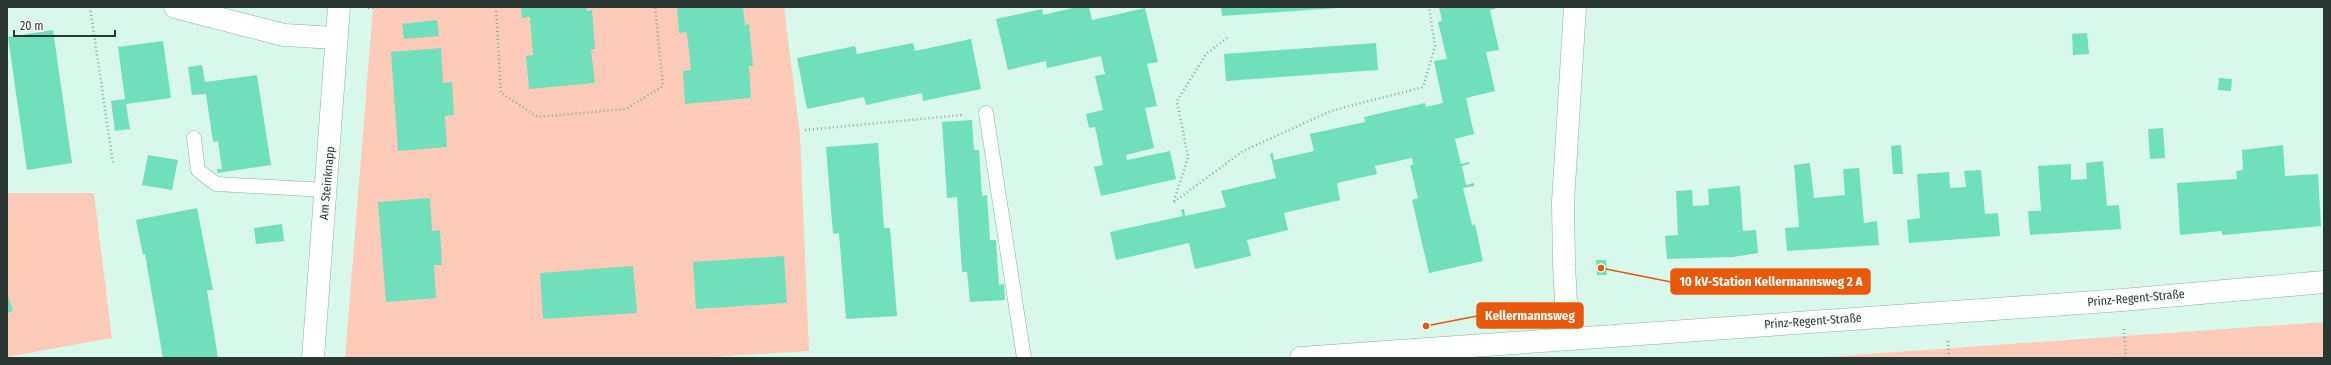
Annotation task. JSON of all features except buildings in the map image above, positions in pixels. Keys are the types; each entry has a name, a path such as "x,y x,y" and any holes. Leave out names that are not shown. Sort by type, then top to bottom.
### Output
{"street":[{"path":"175,7 284,35 336,38"},
{"name":"Am Steinknapp","path":"313,358 339,7"},
{"path":"1568,339 1564,265 1564,202 1575,7"},
{"name":"Prinz-Regent-Straße","path":"1301,358 2116,300 2324,282"}],"lane":[{"path":"986,113 1024,358"},
{"path":"194,138 198,170 216,184 326,190"}],"path":[{"path":"90,7 113,163"},
{"path":"496,7 501,93 538,117 626,109 663,86 655,7"},
{"path":"1227,38 1206,54 1177,101 1188,157 1174,202 1243,151 1331,111 1423,87 1435,46 1428,7"},
{"path":"805,130 986,113"}],"shaded area":[{"path":"373,7 784,7 800,135 809,351 696,358 345,358"},
{"path":"7,193 94,193 112,338 7,357"},
{"path":"2324,322 2324,358 1811,358"}],"place":[{"name":"10 kV-Station Kellermannsweg 2 A","path":"1601,268"},
{"name":"Kellermannsweg","path":"1426,326"}]}
